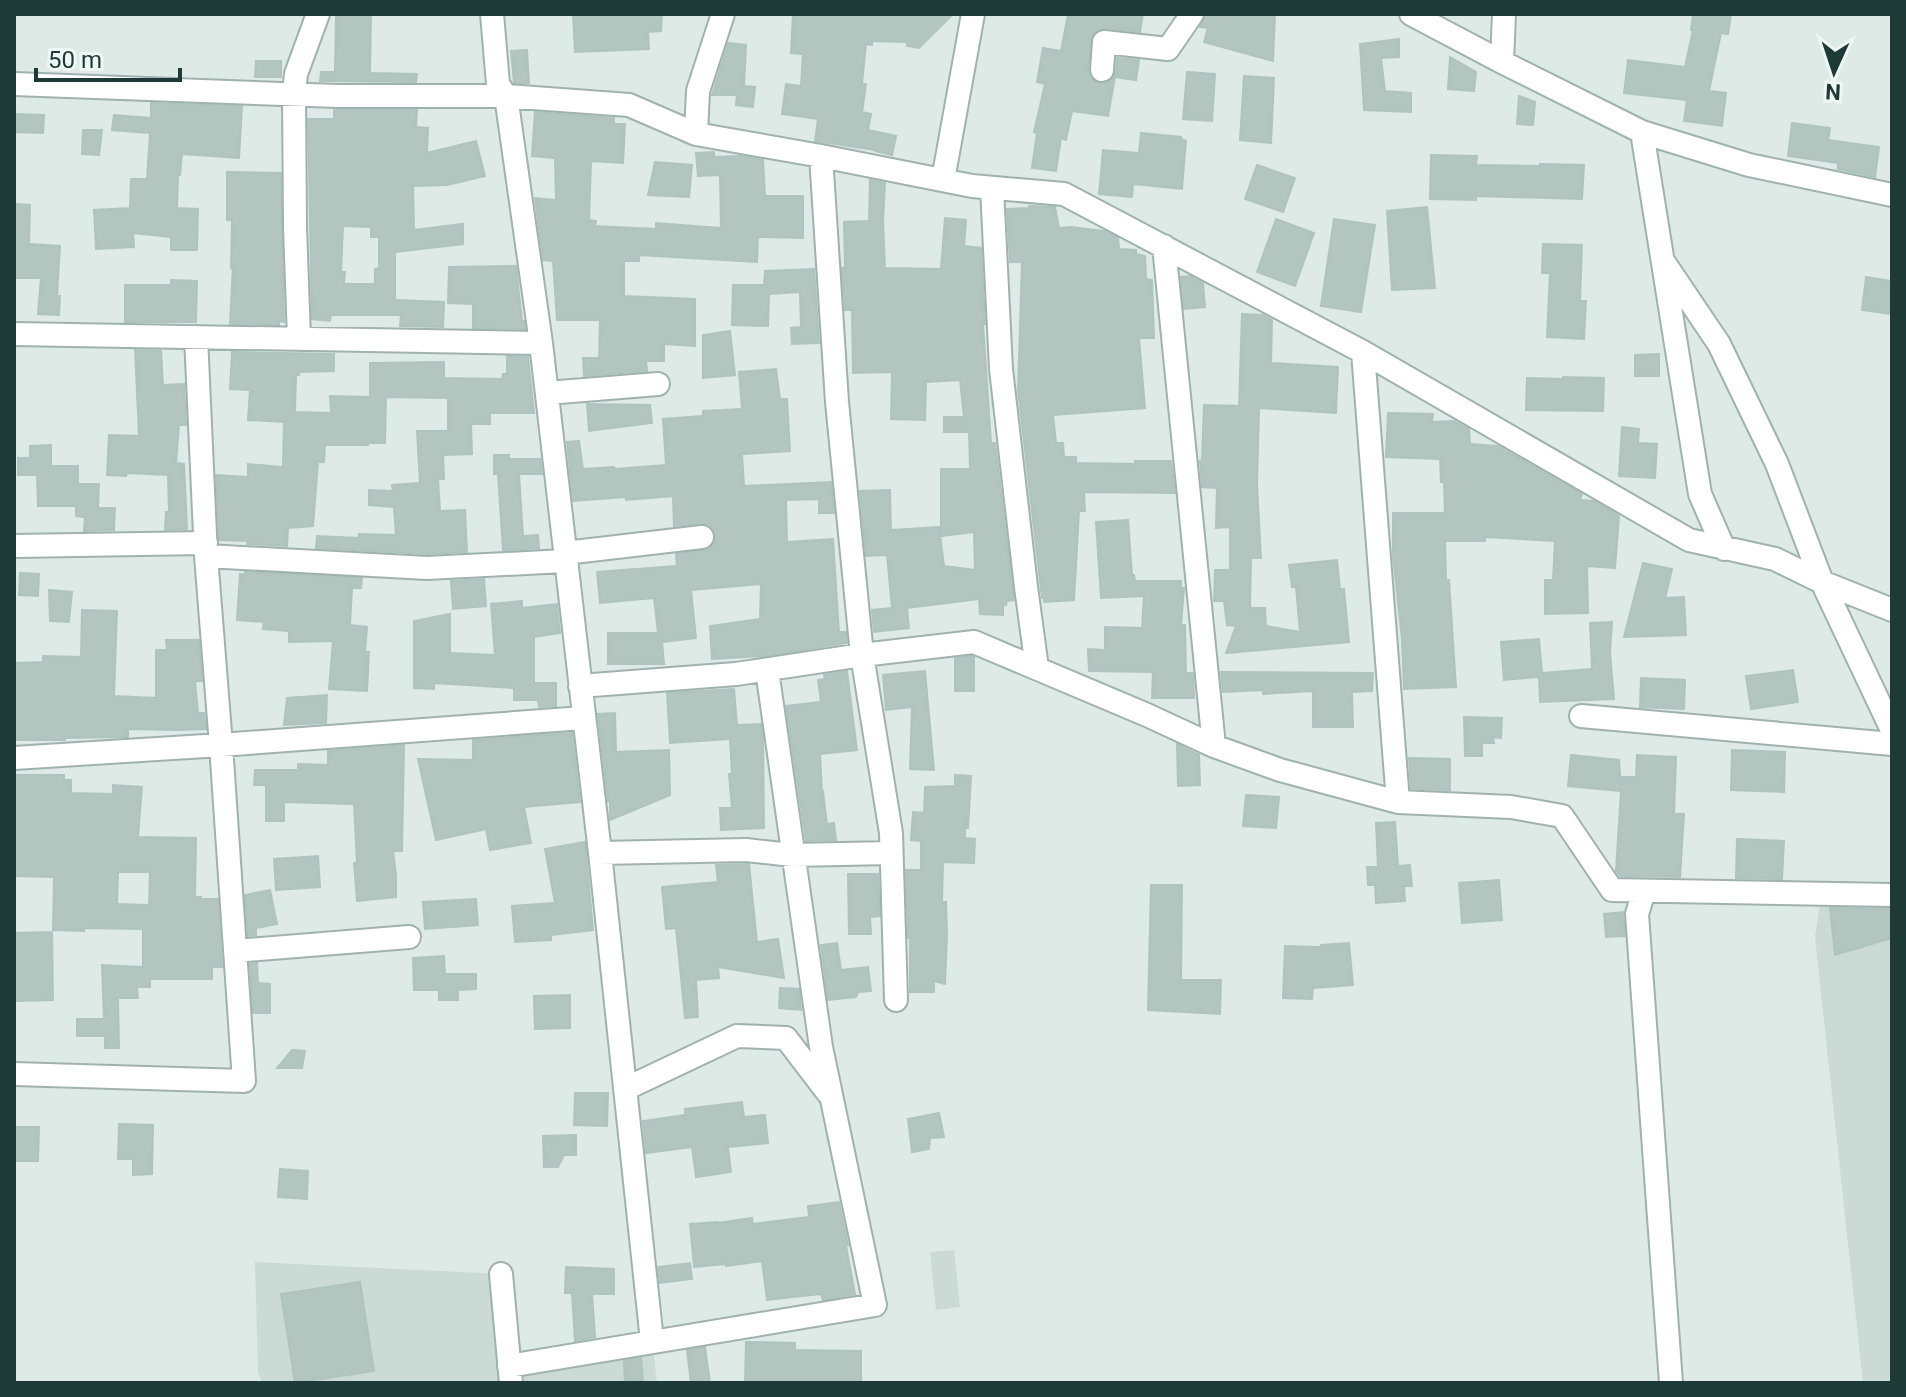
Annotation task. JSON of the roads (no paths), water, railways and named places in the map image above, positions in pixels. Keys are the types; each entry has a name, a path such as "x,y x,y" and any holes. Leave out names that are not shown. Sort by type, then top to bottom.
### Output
{"street":[{"path":"299,339 294,94 296,74 318,14"},
{"path":"492,14 498,84 506,96 541,343 652,1341"},
{"path":"696,134 698,91 723,14"},
{"path":"943,180 973,14"},
{"path":"1102,70 1104,42 1168,49 1192,14"},
{"path":"1411,14 1642,132 1749,165 1892,195"},
{"path":"1502,62 1504,14"},
{"path":"14,84 294,94 506,96 629,105 696,134 972,186 1064,194 1363,352 1689,540 1775,559 1892,610"},
{"path":"1642,132 1700,494 1724,549"},
{"path":"821,156 837,402 862,655 891,833 896,1000"},
{"path":"992,188 1001,369 1037,668"},
{"path":"1164,246 1214,746"},
{"path":"1663,261 1719,344 1777,464 1822,582 1892,730"},
{"path":"14,334 541,343"},
{"path":"14,1074 244,1081 206,549 196,337"},
{"path":"1363,352 1398,802"},
{"path":"547,393 658,384"},
{"path":"14,546 206,549 427,568 565,557 702,537"},
{"path":"580,686 736,674 974,642 1214,746 1280,770 1398,802 1511,807 1562,816 1612,890 1892,895"},
{"path":"501,1274 510,1374 652,1341 875,1305 821,1047 767,670"},
{"path":"1581,716 1892,744"},
{"path":"14,758 583,718"},
{"path":"600,853 746,850 792,855 891,853"},
{"path":"1644,891 1637,914 1671,1383"},
{"path":"235,951 409,937"},
{"path":"625,1089 737,1036 786,1038 831,1097"}]}
